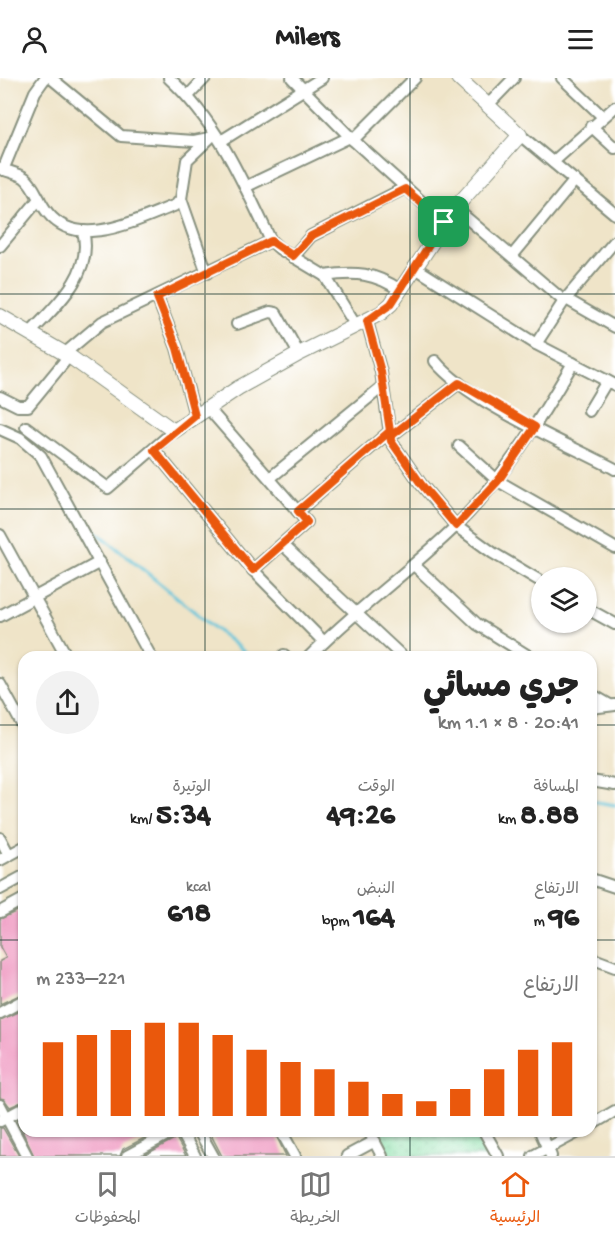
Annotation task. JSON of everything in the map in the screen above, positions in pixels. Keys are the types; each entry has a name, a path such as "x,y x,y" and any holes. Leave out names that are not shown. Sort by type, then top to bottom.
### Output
{"street":[{"path":"45,78 35,92 2,169 28,180 39,200 56,220 83,231 94,232 176,205 181,199"},
{"path":"51,78 121,136 194,141 216,138"},
{"path":"169,78 188,96 216,138 245,186 271,241 326,276 362,324 383,386 390,433 421,484 456,526 493,553 531,575"},
{"path":"188,96 205,78"},
{"path":"292,78 303,92 352,139 444,222"},
{"path":"207,273 181,199 187,160 216,138 303,92 322,78"},
{"path":"245,186 352,139 415,78"},
{"path":"458,78 520,135 615,214"},
{"path":"488,106 514,78"},
{"path":"562,78 602,116"},
{"path":"554,162 602,116 615,107"},
{"path":"591,126 615,148"},
{"path":"26,427 106,488 111,487 125,472 195,416 299,354 362,324 386,309 444,222 520,135"},
{"path":"512,256 575,180"},
{"path":"293,256 311,236 405,189"},
{"path":"0,246 39,200"},
{"path":"455,208 565,300 615,327"},
{"path":"30,333 67,292 80,272 87,254 83,231"},
{"path":"0,397 18,406 28,406 67,355 102,322 271,241"},
{"path":"536,344 565,300 615,241"},
{"path":"414,267 536,344 610,383"},
{"path":"326,276 361,273 376,276 400,290"},
{"path":"157,297 177,348 195,416"},
{"path":"237,324 270,312 276,313 299,354"},
{"path":"0,316 67,355 174,432"},
{"path":"435,361 459,383 535,427 615,469"},
{"path":"315,651 456,526 498,481 535,427 573,363"},
{"path":"589,411 610,383 615,371"},
{"path":"298,511 390,433 459,383"},
{"path":"270,478 383,386"},
{"path":"208,408 307,522 253,570"},
{"path":"0,429 20,438 41,456 148,651"},
{"path":"459,447 498,481 615,548"},
{"path":"154,450 253,570 324,642"},
{"path":"0,535 64,651"},
{"path":"283,545 396,651"},
{"path":"0,616 100,562"},
{"path":"414,565 477,624 520,651"},
{"path":"597,614 615,624"},
{"path":"0,684 18,717"},
{"path":"597,697 612,705"},
{"path":"597,707 612,705"},
{"path":"597,782 615,785"},
{"path":"0,838 4,858 18,850"},
{"path":"0,889 18,879"},
{"path":"597,881 615,887"},
{"path":"0,912 18,902"},
{"path":"597,960 615,967"},
{"path":"0,1013 18,1003"},
{"path":"0,1105 3,1119 27,1156"},
{"path":"3,1119 18,1111"},
{"path":"597,1122 614,1115"},
{"path":"127,1156 163,1137"},
{"path":"184,1137 195,1156"},
{"path":"202,1137 213,1156"},
{"path":"284,1137 295,1156"},
{"path":"347,1156 371,1137"},
{"path":"372,1137 381,1156"},
{"path":"487,1137 498,1156"},
{"path":"543,1137 550,1152"},
{"path":"533,1156 550,1152 571,1137"}],"green space":[{"path":"377,1137 482,1137 492,1156 388,1156"}],"building":[{"path":"18,911 18,996 0,1004 0,961 6,958 0,947 0,919"},
{"path":"18,1012 18,1104 10,1107 4,1099 0,1098 0,1020"},
{"path":"0,1128 3,1128 19,1156 0,1156"},
{"path":"25,1137 146,1137 123,1149 120,1156 34,1156"},
{"path":"212,1137 277,1137 286,1156 222,1156"},
{"path":"176,1138 186,1156 143,1156"}],"waterway":[{"path":"92,528 243,651"},
{"path":"597,802 615,805"}],"route":[{"path":"405,189 444,222 391,304 367,321 381,372 391,436 459,383 493,405 535,427 498,481 456,526 421,484 391,441 390,431 298,511 307,522 253,570 154,450 195,416 177,348 157,297 271,241 293,256 311,236 405,189"}]}
